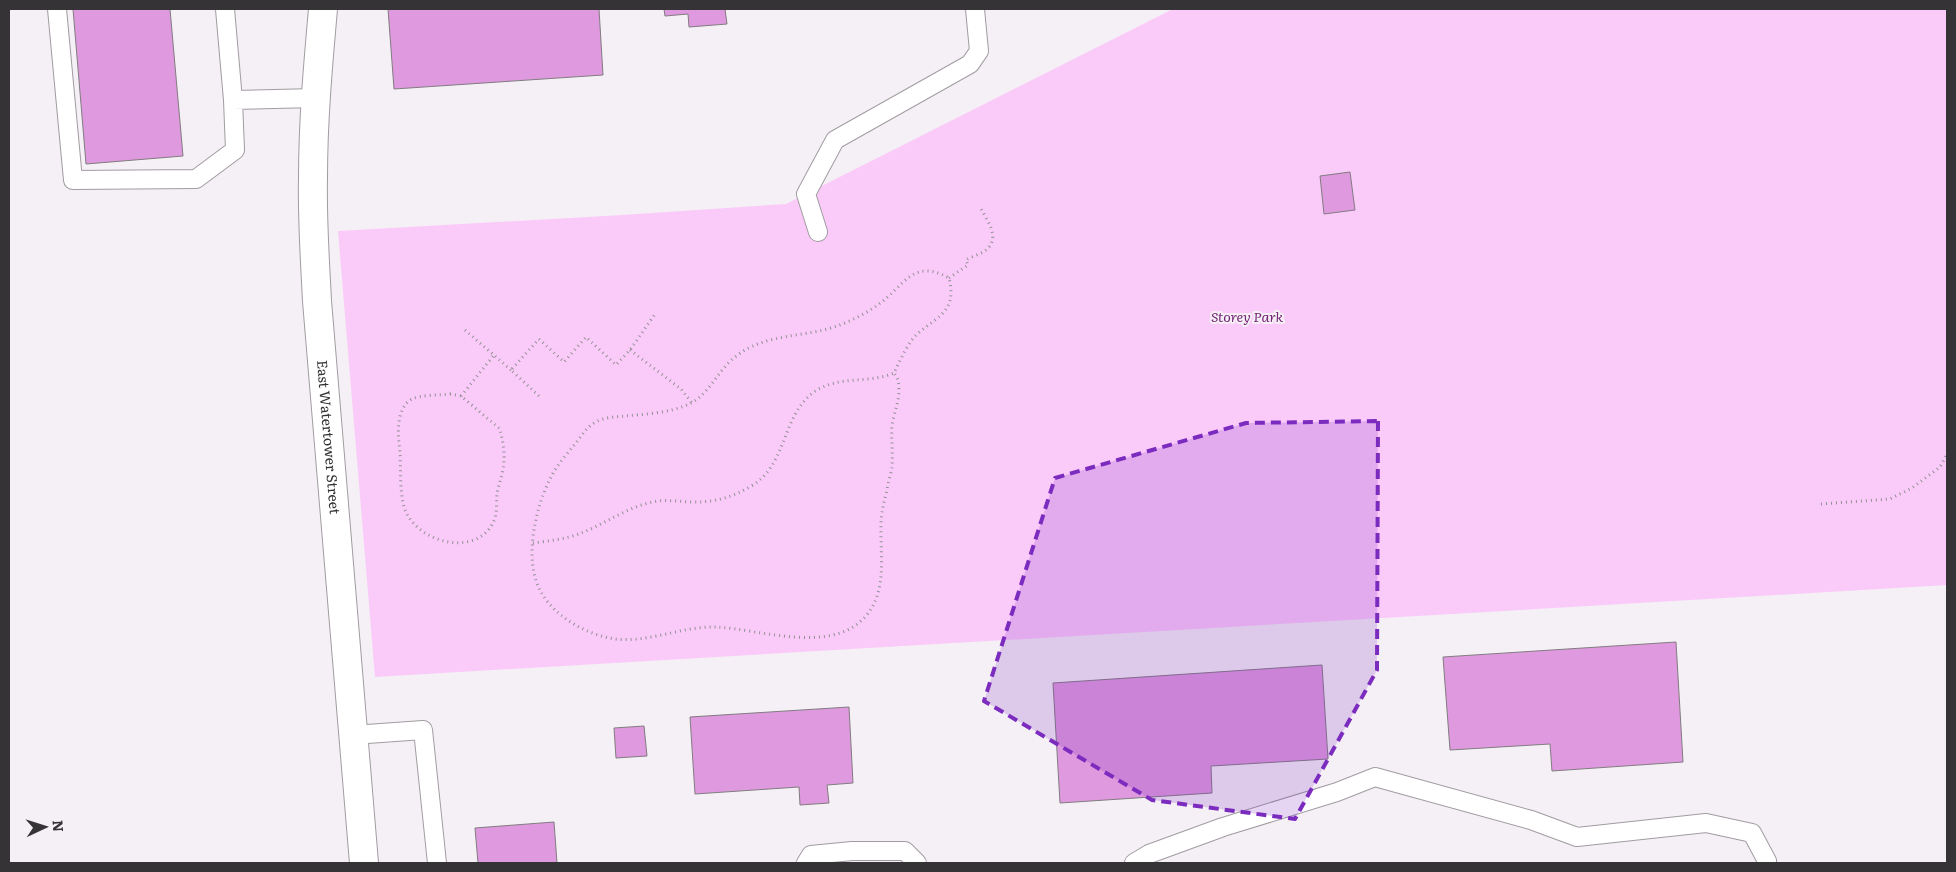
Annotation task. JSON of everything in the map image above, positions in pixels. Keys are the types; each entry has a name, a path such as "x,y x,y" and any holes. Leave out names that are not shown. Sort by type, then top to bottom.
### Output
{"street":[{"name":"East Watertower Street","path":"323,9 316,98 313,212 317,301 364,863"}],"lane":[{"path":"57,9 73,180 196,179 235,150 233,100 225,9"},
{"path":"818,232 806,194 835,140 970,64 978,51 975,9"},
{"path":"233,100 316,98"},
{"path":"353,736 423,730 437,863"},
{"path":"1134,863 1149,854 1204,834 1337,792 1375,777 1531,820 1577,837 1706,823 1752,833 1767,860 1766,863"},
{"path":"806,863 811,855 852,851 905,851 917,863"}],"path":[{"path":"949,278 968,265 966,260 987,249 991,243 992,230 980,207"},
{"path":"533,542 580,534 630,509 657,501 713,502 734,496 755,484 772,467 782,447 794,413 815,391 828,385 849,380 871,380 894,373 911,342 944,313 951,299 952,289 949,278 940,273 926,271 914,273 902,280 879,304 836,326 755,344 734,358 692,403 655,412 597,421 587,428 551,476 539,506 533,542 532,561 534,575 541,592 552,607 569,621 594,633 613,639 641,639 716,627 760,634 827,637 850,630 866,616 877,594 882,576 882,510 892,468 892,422 900,391 898,379 894,373"},
{"path":"511,370 539,339 564,362 586,338 616,366 630,350 655,314"},
{"path":"465,330 539,396"},
{"path":"630,350 681,389 692,403"},
{"path":"461,396 494,355"},
{"path":"450,394 461,396 500,429 504,456 494,521 483,535 473,540 458,543 443,542 428,536 416,526 406,512 402,495 398,427 401,414 407,403 413,398 450,394"},
{"path":"1821,504 1890,498 1912,488 1940,467 1947,454"}],"highlighted area":[{"path":"1378,421 1377,670 1295,819 1152,800 984,701 1055,478 1246,423"}],"green space":[{"name":"Storey Park","path":"1173,9 1947,9 1947,585 375,677 338,231 786,204"}],"building":[{"path":"73,9 170,9 183,156 86,164"},
{"path":"388,9 599,9 603,75 394,89"},
{"path":"664,9 725,9 727,24 689,27 688,14 665,16"},
{"path":"1350,172 1355,210 1324,214 1320,176"},
{"path":"1676,642 1683,762 1552,771 1550,744 1450,750 1443,657"},
{"path":"1322,665 1328,759 1211,766 1212,793 1060,803 1053,683"},
{"path":"849,707 853,783 827,785 829,803 800,805 799,787 695,794 690,717"},
{"path":"644,726 647,756 616,758 614,728"},
{"path":"554,822 557,863 478,863 475,828"}]}
